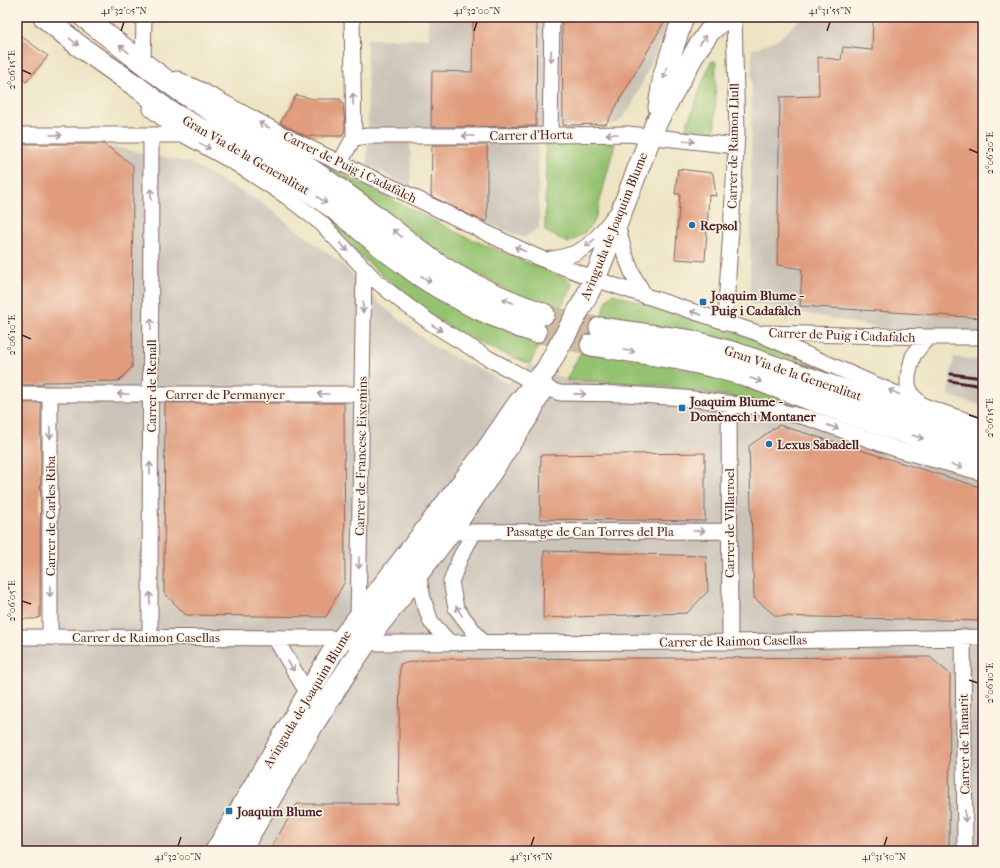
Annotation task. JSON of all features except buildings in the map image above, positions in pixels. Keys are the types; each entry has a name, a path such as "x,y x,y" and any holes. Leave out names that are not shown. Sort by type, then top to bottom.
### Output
{"street":[{"name":"Gran Via de la Generalitat","path":"44,17 78,45 168,110 193,125 262,161 296,182 336,210 389,253 438,287 474,307 517,326 540,323 498,297 451,272 420,252 378,217 306,166 214,113 184,93 84,17"},
{"path":"144,17 150,68"},
{"path":"340,163 350,144 361,137 352,17"},
{"path":"550,134 552,17"},
{"path":"653,130 664,75 683,17"},
{"path":"653,130 697,49 709,32 724,17"},
{"name":"Carrer de Ramon Llull","path":"726,322 736,146 734,17"},
{"name":"Carrer de Puig i Cadafalch","path":"150,68 198,90 340,163 546,260 595,279 755,332 921,404 983,426"},
{"path":"123,77 149,107 184,135 235,163 286,196 321,223 375,280 431,324 488,358 541,380 560,393 626,394 704,400 769,409 808,418 899,450 983,473"},
{"name":"Carrer d'Horta","path":"361,137 628,134 653,130 736,146"},
{"name":"Avinguda de Joaquim Blume","path":"240,851 314,723 350,666 376,628 450,532 526,419 541,380 595,279 653,130"},
{"name":"Carrer de Renall","path":"150,637 151,135"},
{"path":"17,136 184,135"},
{"path":"546,260 577,252 592,242 625,204"},
{"path":"617,224 625,255 634,277 645,296"},
{"name":"Carrer de Francesc Eixemins","path":"364,268 358,618 360,631 366,643"},
{"name":"Carrer de Puig i Cadafalch","path":"755,332 983,337"},
{"name":"Gran Via de la Generalitat","path":"983,435 943,424 732,352 692,341 595,336 741,374 906,434 983,456"},
{"name":"Carrer de Puig i Cadafalch","path":"921,404 912,395 908,385 908,376 913,356 929,337"},
{"name":"Avinguda de Joaquim Blume","path":"216,851 342,638 466,478 518,404 541,380"},
{"name":"Carrer de Permanyer","path":"17,394 362,394"},
{"name":"Carrer de Carles Riba","path":"50,394 50,637"},
{"name":"Carrer de Villarroel","path":"729,403 730,642"},
{"name":"Avinguda de Joaquim Blume","path":"418,574 425,550 433,535 452,507 466,478"},
{"name":"Passatge de Can Torres del Pla","path":"450,532 730,531"},
{"path":"474,532 460,558 451,582 456,608 482,642"},
{"path":"418,574 423,599 431,622 449,642"},
{"name":"Carrer de Raimon Casellas","path":"17,637 342,638 366,643 730,642 983,637"},
{"name":"Carrer de Tamarit","path":"963,637 965,851"},
{"path":"275,638 308,694"}],"shaded area":[{"path":"428,17 668,17 670,21 630,109 618,123 539,128 539,228 523,238 487,222 486,129 410,128 411,188 367,164 367,39 429,39"},
{"path":"802,17 983,17 983,337 929,337 750,303 752,49 758,48 780,38"},
{"path":"100,144 190,163 260,202 342,264 381,305 437,349 508,383 530,364 566,380 650,384 735,397 983,462 983,851 17,851 17,637 50,637 50,394 17,394 17,146"},
{"path":"954,357 983,361 983,406 949,396"}],"green space":[{"path":"715,61 715,128 711,132 685,130 709,66 711,62"},
{"path":"546,141 615,143 595,220 589,228 568,243 545,231"},
{"path":"284,142 369,188 464,236 568,279 572,284 572,288 560,309 519,296 443,258"},
{"path":"254,167 501,328 540,343 530,364 490,348 451,328 417,305"},
{"path":"613,294 716,325 770,346 896,402 600,319 608,298"},
{"path":"581,352 622,357 705,373 851,423 735,397 650,384 566,380"}],"tunnel":[{"path":"544,314 600,328"},
{"path":"536,332 591,345"}],"railway":[{"path":"951,374 983,378"},
{"path":"950,381 983,386"}],"place":[{"name":"Repsol","path":"692,225"},
{"name":"Joaquim Blume - Puig i Cadafalch","path":"703,302"},
{"name":"Joaquim Blume - Domènech i Montaner","path":"682,408"},
{"name":"Lexus Sabadell","path":"769,444"},
{"name":"Joaquim Blume","path":"229,811"}]}
